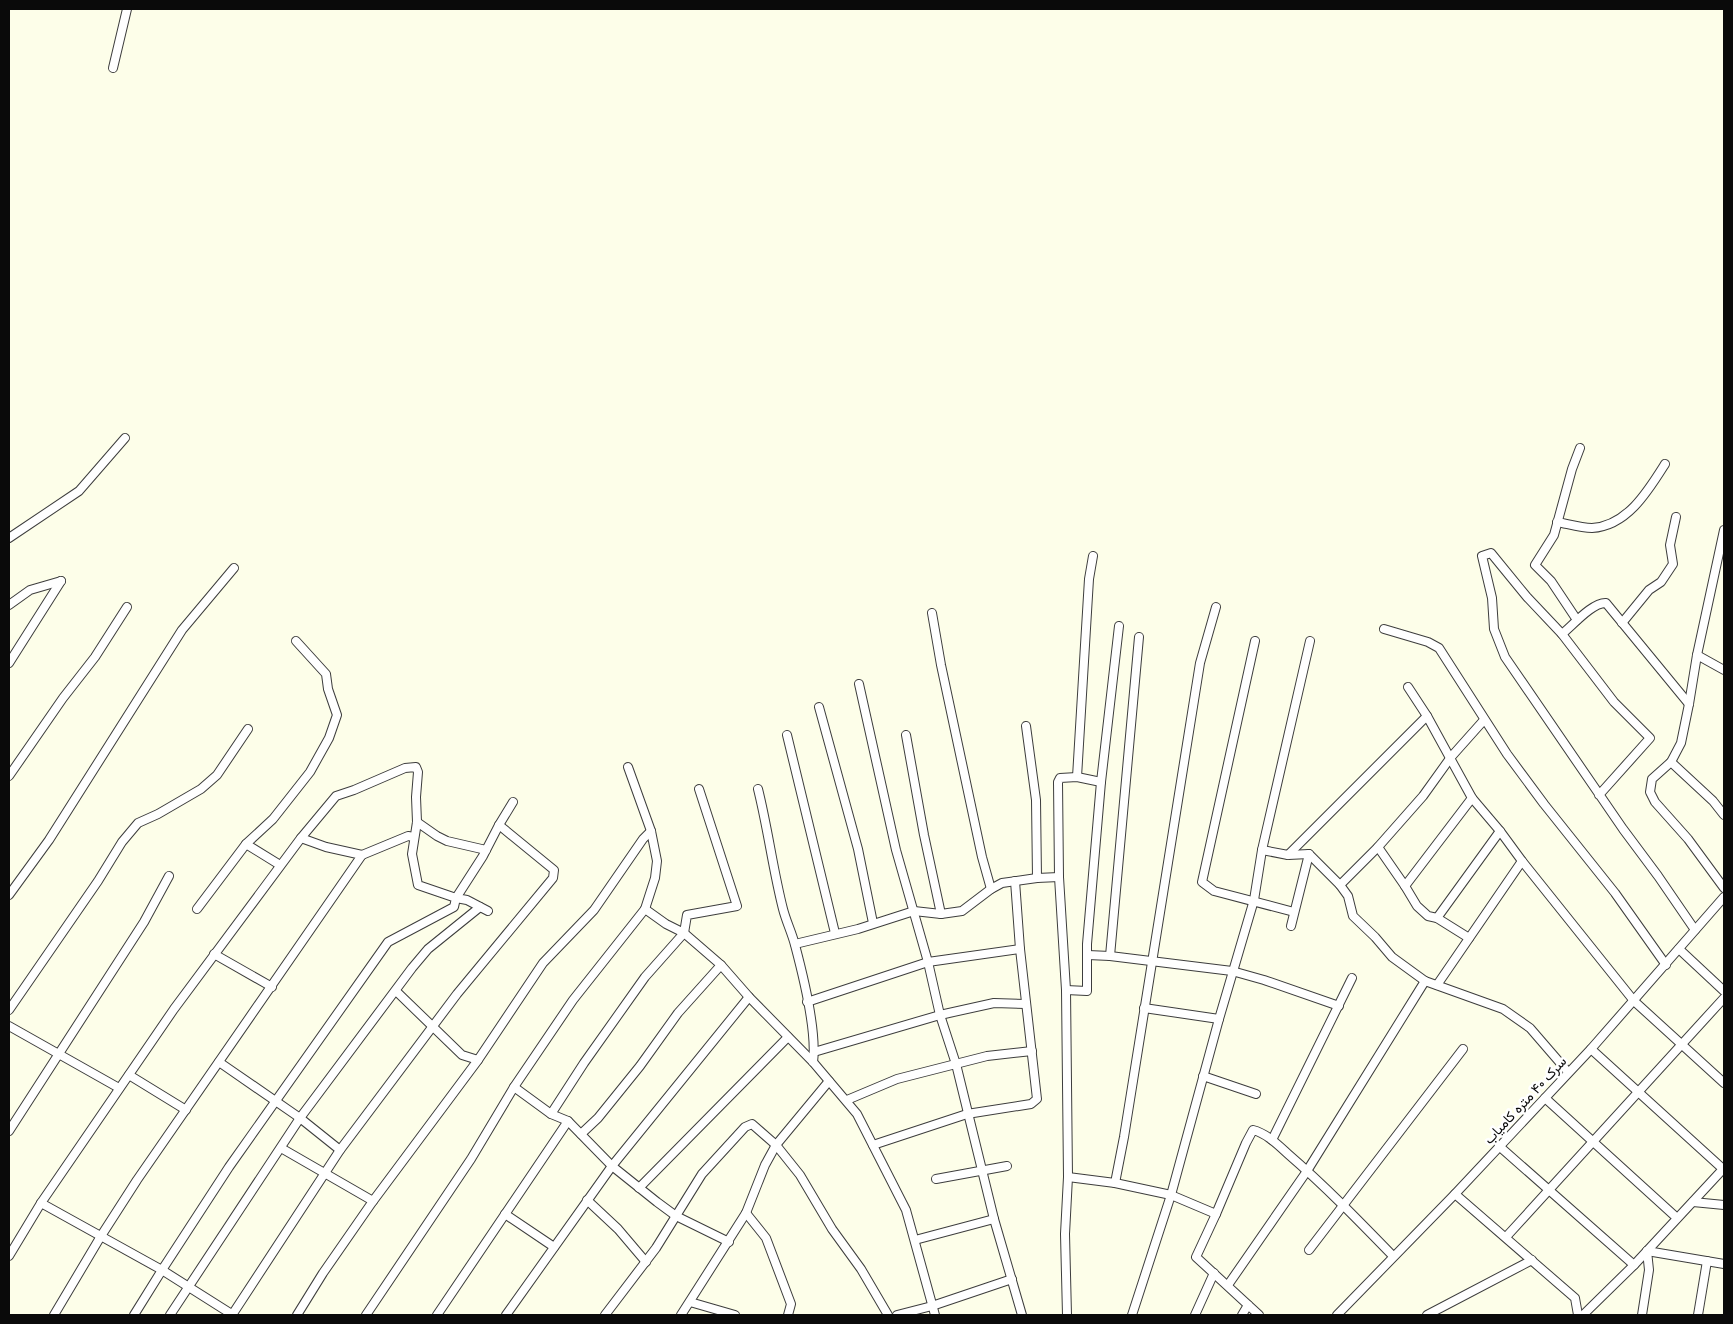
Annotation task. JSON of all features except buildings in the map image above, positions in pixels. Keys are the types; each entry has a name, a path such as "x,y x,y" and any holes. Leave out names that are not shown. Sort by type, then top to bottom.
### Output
{"street":[{"path":"113,68 127,9"},
{"path":"9,538 79,491 125,438"},
{"path":"1578,620 1551,581 1535,565 1554,535 1572,469 1580,448"},
{"path":"1558,522 1592,528 1614,522 1636,507 1664,464"},
{"path":"1622,623 1649,590 1661,582 1673,564 1670,545 1676,517"},
{"path":"1724,530 1697,655 1681,743 1671,762 1652,779 1650,792 1655,802 1688,839 1724,888"},
{"path":"1599,795 1650,738 1614,702 1562,634 1527,598 1491,553 1482,556 1492,598 1494,629 1505,657 1599,795 1695,930"},
{"path":"1077,777 1089,579 1093,556"},
{"path":"9,895 49,840 182,630 234,568"},
{"path":"9,605 30,590 62,581 9,663"},
{"path":"1562,634 1600,602 1606,603 1689,704"},
{"path":"9,776 63,698 95,657 127,607"},
{"path":"1115,1183 1200,663 1216,607"},
{"path":"932,613 941,665 982,857 991,889"},
{"path":"1066,990 1087,991 1087,944 1100,782 1119,626"},
{"path":"1384,629 1428,642 1439,648 1484,720 1544,804 1615,893 1666,965"},
{"path":"1110,956 1139,637"},
{"path":"197,909 246,844 273,819 310,772 330,738 337,715 328,689 326,674 296,641"},
{"path":"1255,641 1202,882 1214,891 1294,912"},
{"path":"1132,1315 1171,1195 1232,971 1254,900 1262,850 1310,641"},
{"path":"1697,655 1724,670"},
{"path":"859,684 896,850 928,962 940,1015 956,1064 966,1114 1022,1315"},
{"path":"1408,687 1427,716 1472,798 1522,861 1634,1001 1724,1083"},
{"path":"818,707 858,848 873,923"},
{"path":"1288,854 1427,716"},
{"path":"1340,885 1423,796 1450,757 1484,720"},
{"path":"1026,726 1036,800 1037,878"},
{"path":"9,1010 98,881 122,842 138,823 158,814 201,789 217,775 248,729"},
{"path":"788,735 835,934"},
{"path":"906,735 924,835 941,914"},
{"path":"1671,762 1713,801 1724,815"},
{"path":"9,1256 41,1203 174,1009 280,865 336,796 405,768 416,767 418,772 417,822 412,854 418,885 456,898 465,899 488,911"},
{"path":"366,1315 471,1159 514,1087 573,1000 645,909 655,878 657,861 651,831 628,767"},
{"path":"1067,1315 1065,1234 1068,1178 1066,990 1060,877 1058,782 1060,778 1077,777 1100,782"},
{"path":"551,1114 584,1063 645,977 684,933 687,915 737,906 699,788"},
{"path":"758,789 767,823 783,910 795,944 808,1002 814,1052 813,1062"},
{"path":"1406,886 1472,798"},
{"path":"134,1315 229,1167 388,942 454,907 456,898 513,802"},
{"path":"417,822 447,841 486,850"},
{"path":"41,1203 162,1270 232,1315 340,1150 458,994 553,878 554,870 499,826"},
{"path":"297,1315 323,1273 373,1201 478,1060 543,963 594,910 643,839 651,831"},
{"path":"1437,918 1500,831"},
{"path":"54,1315 101,1236 362,855 408,836 414,837"},
{"path":"301,838 362,855"},
{"path":"246,844 280,865"},
{"path":"1378,846 1406,886 1416,906 1428,916 1437,918 1469,938"},
{"path":"1262,850 1288,854 1309,854 1340,885 1348,896 1353,916 1392,957 1425,981 1503,1009 1530,1028 1568,1072"},
{"path":"1291,926 1309,854"},
{"path":"1437,986 1522,861"},
{"path":"9,1130 144,922 169,876"},
{"path":"795,944 858,929 914,911 941,914 962,911 1002,883 1060,877"},
{"path":"873,1146 966,1114 1031,1104 1037,1099 1020,949 1015,881"},
{"name":"سرک ۴۰ متره کامیاب","path":"1337,1315 1455,1194 1591,1049 1724,897"},
{"path":"170,1315 300,1118 396,991 428,949 480,907"},
{"path":"645,909 666,924 684,933 721,965 847,1100 857,1114 906,1210 935,1315"},
{"path":"808,1002 928,962 1020,949"},
{"path":"1679,949 1724,991"},
{"path":"214,954 272,986"},
{"path":"1088,955 1232,971 1339,1006"},
{"path":"581,1134 598,1118 640,1066 678,1013 721,965"},
{"path":"1272,1140 1352,978"},
{"path":"1228,1285 1307,1171 1425,981"},
{"path":"396,991 462,1055 478,1060"},
{"path":"506,1315 612,1166 749,997"},
{"path":"1506,1237 1724,998"},
{"path":"814,1052 940,1015 994,1003 1026,1004"},
{"path":"1144,1008 1219,1019"},
{"path":"9,1026 120,1088"},
{"path":"639,1188 788,1037"},
{"path":"1309,1250 1463,1049"},
{"path":"1583,1315 1634,1265 1724,1169 1591,1049"},
{"path":"847,1100 897,1079 987,1056 1032,1051"},
{"path":"219,1062 300,1118 340,1150"},
{"path":"129,1074 186,1110"},
{"path":"1203,1076 1256,1094"},
{"path":"681,1315 746,1213 765,1165 776,1145 829,1081"},
{"path":"514,1087 551,1114 568,1121 612,1166 676,1216 729,1242"},
{"path":"1545,1098 1677,1218"},
{"path":"437,1315 568,1121"},
{"path":"605,1315 646,1262 702,1174 745,1126 752,1124 776,1145 800,1176 832,1229 861,1269 888,1315"},
{"path":"1259,1315 1196,1256 1253,1130 1272,1140 1307,1171 1393,1256"},
{"path":"1499,1146 1634,1265"},
{"path":"280,1148 373,1201"},
{"path":"936,1179 1007,1166"},
{"path":"1068,1178 1115,1183 1171,1195 1216,1214"},
{"path":"1455,1194 1575,1298 1578,1315"},
{"path":"587,1200 618,1230 646,1262"},
{"path":"1693,1202 1724,1205"},
{"path":"746,1213 766,1238 791,1304 788,1315"},
{"path":"506,1214 554,1247"},
{"path":"915,1240 994,1219"},
{"path":"1647,1251 1724,1264"},
{"path":"1642,1315 1650,1270 1647,1251"},
{"path":"1427,1315 1532,1260"},
{"path":"1698,1315 1707,1261"},
{"path":"1195,1315 1214,1273"},
{"path":"897,1315 932,1306 1012,1280"},
{"path":"690,1302 735,1315"},
{"path":"1242,1315 1248,1305"}]}
